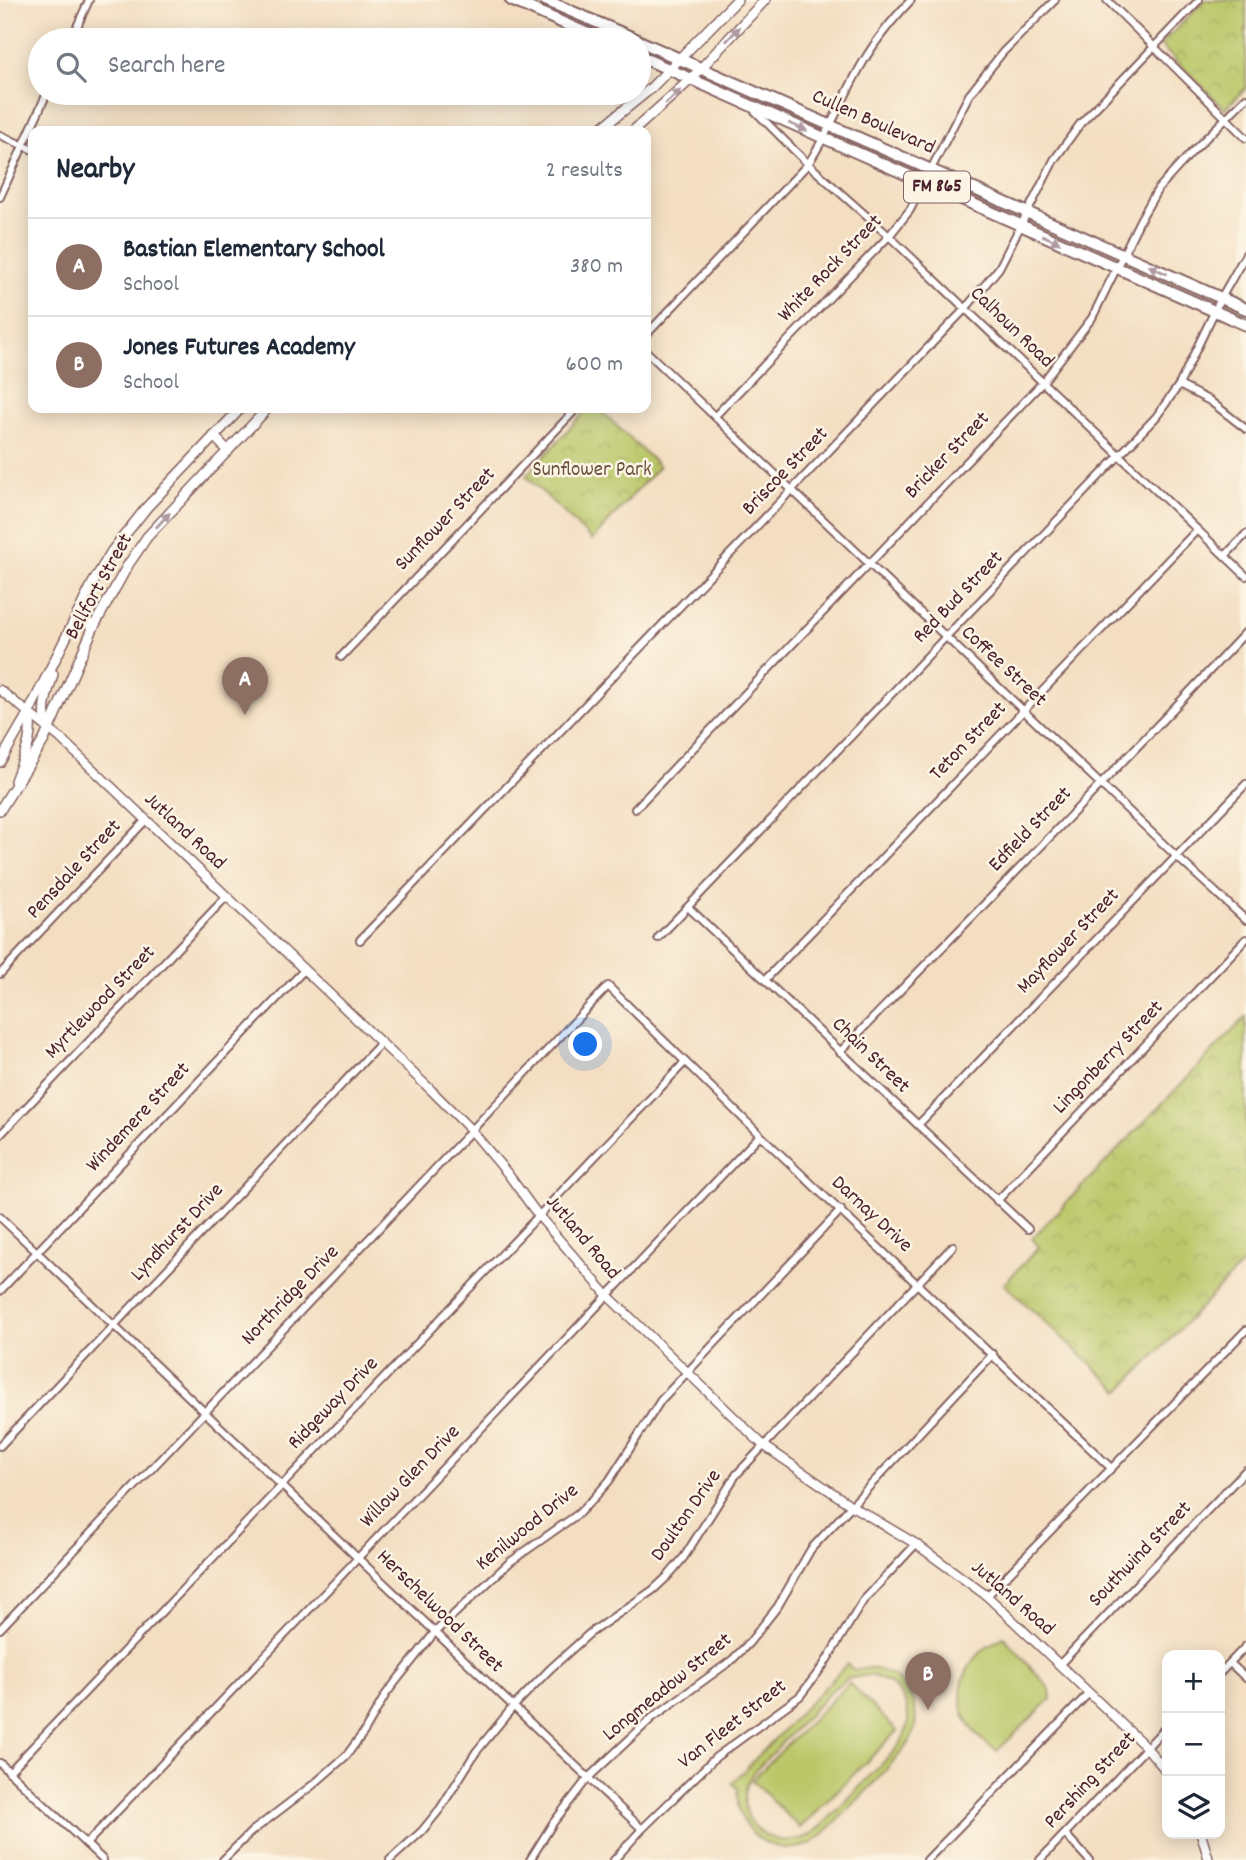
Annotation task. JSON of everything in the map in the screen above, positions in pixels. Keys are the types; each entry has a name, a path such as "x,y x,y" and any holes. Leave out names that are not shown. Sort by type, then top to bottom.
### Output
{"main road":[{"path":"511,0 575,28"},
{"name":"Cullen Boulevard","path":"545,0 610,28"},
{"path":"651,86 737,0"},
{"path":"639,126 702,69 765,0"},
{"name":"Cullen Boulevard","path":"651,46 1246,309"},
{"name":"Cullen Boulevard","path":"651,61 1246,325"},
{"path":"605,126 631,105"},
{"name":"Bellfort Street","path":"0,762 29,712 112,551 132,525 236,413"},
{"name":"Bellfort Street","path":"0,810 49,729 110,594 147,537 263,413"},
{"path":"214,436 228,451"},
{"path":"132,525 147,537"},
{"path":"76,618 94,626"},
{"path":"49,729 44,713 56,659"},
{"path":"9,798 31,738 29,712"}],"street":[{"path":"76,28 89,0"},
{"path":"651,330 808,164 825,139 863,63 896,16 911,0"},
{"name":"White Rock Street","path":"715,416 910,210 969,95 1003,51 1055,0"},
{"path":"1107,0 1246,138"},
{"name":"Briscoe Street","path":"360,940 965,309 999,268 1054,160 1080,124 1199,0"},
{"name":"Bricker Street","path":"635,809 1042,383 1092,318 1158,189 1246,98"},
{"path":"32,126 42,105"},
{"name":"Calhoun Road","path":"750,106 808,164 888,236 1246,576"},
{"path":"0,135 28,148"},
{"path":"0,197 28,135"},
{"name":"Red Bud Street","path":"658,938 1156,417 1179,385 1221,298 1246,254"},
{"name":"Coffee Street","path":"651,356 1176,856 1246,919"},
{"path":"1179,385 1210,401 1246,429"},
{"name":"Sunflower Street","path":"341,657 572,413"},
{"name":"Teton Street","path":"766,979 1198,530"},
{"path":"1225,556 1246,534"},
{"name":"Edfield Street","path":"840,1052 1146,739 1246,632"},
{"name":"Jutland Road","path":"0,690 49,729 472,1131 538,1215 607,1296 685,1373 763,1445 852,1506 916,1544 987,1596 1146,1747 1162,1766"},
{"name":"Mayflower Street","path":"918,1125 1246,783"},
{"name":"Pensdale Street","path":"0,974 146,820"},
{"name":"Myrtlewood Street","path":"0,1135 227,896"},
{"name":"Chain Street","path":"689,908 1028,1229"},
{"name":"Lingonberry Street","path":"997,1200 1246,939"},
{"name":"Windemere Street","path":"0,1291 304,970"},
{"name":"Darnay Drive","path":"608,986 1111,1468"},
{"name":"Northridge Drive","path":"0,1629 608,986"},
{"name":"Lyndhurst Drive","path":"0,1446 381,1043"},
{"name":"Ridgeway Drive","path":"9,1772 685,1062"},
{"name":"Willow Glen Drive","path":"86,1844 761,1135"},
{"name":"Kenilwood Drive","path":"223,1860 251,1832 346,1756 364,1732 386,1694 435,1632 510,1562 578,1514 594,1498 617,1471 661,1399 841,1210"},
{"name":"Herschelwood Street","path":"0,1217 642,1829"},
{"name":"Doulton Drive","path":"390,1860 422,1831 440,1810 475,1752 513,1707 590,1633 653,1590 668,1576 684,1558 736,1475 953,1247"},
{"path":"987,1596 1246,1330"},
{"name":"Longmeadow Street","path":"530,1860 553,1823 589,1778 652,1718 732,1660 750,1643 778,1606 811,1549 993,1354"},
{"name":"Southwind Street","path":"1060,1664 1246,1470"},
{"name":"Van Fleet Street","path":"614,1860 716,1757 800,1696 823,1666 863,1601 916,1544"},
{"path":"1225,1668 1246,1646"},
{"path":"1230,1663 1246,1678"},
{"path":"927,1860 1089,1693"},
{"name":"Pershing Street","path":"1040,1860 1162,1731"},
{"path":"0,1763 103,1860"},
{"path":"1065,1834 1089,1860"},
{"path":"1203,1839 1209,1860"}],"green space":[{"path":"1205,0 1246,0 1246,88 1225,109 1160,45"},
{"name":"Sunflower Park","path":"583,413 603,413 659,466 592,540 526,476"},
{"path":"1246,1017 1246,1260 1120,1391 1004,1284 1039,1247 1032,1238"},
{"path":"1004,1637 1050,1689 1051,1699 997,1751 980,1739 969,1724 961,1692 973,1661 986,1648"},
{"path":"847,1664 854,1670 874,1669 887,1673 907,1690 915,1708 916,1722 908,1744 832,1826 810,1844 781,1848 757,1837 741,1816 738,1788 732,1783","holes":["868,1675 879,1678 897,1690 907,1708 907,1729 899,1745 833,1815 810,1835 794,1840 779,1840 766,1835 748,1816 745,1803 746,1788 753,1773 834,1688 847,1679"]},
{"path":"849,1683 897,1731 800,1828 752,1780"}],"place":[{"name":"Bastian Elementary School","path":"245,715"},
{"name":"Jones Futures Academy","path":"928,1710"}]}
